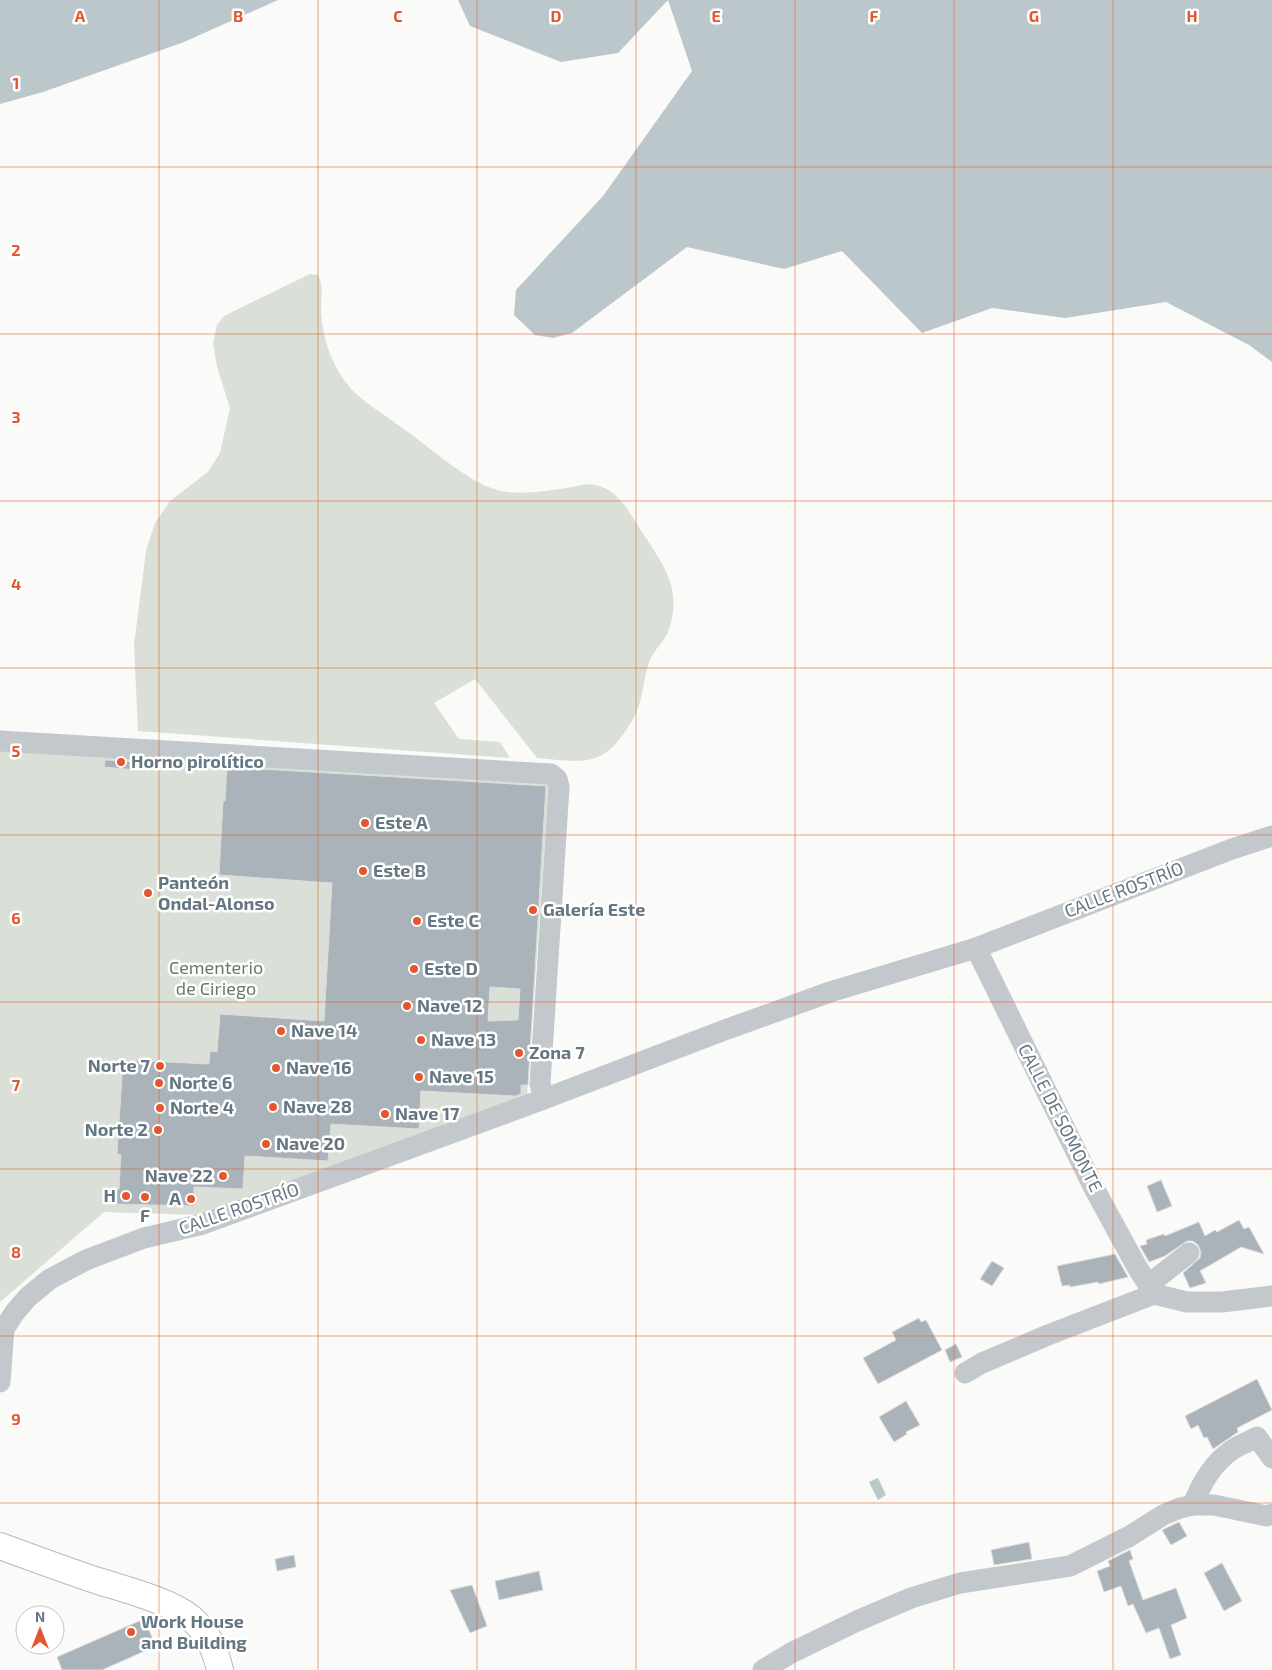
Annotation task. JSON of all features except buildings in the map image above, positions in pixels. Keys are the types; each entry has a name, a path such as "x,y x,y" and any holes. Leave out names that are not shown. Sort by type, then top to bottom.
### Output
{"main road":[{"path":"0,1546 150,1598 177,1610 193,1620 205,1634 216,1653 220,1670"}],"street":[{"path":"0,741 551,774 557,780 558,787 540,1084 544,1099"},
{"name":"CALLE ROSTRÍO","path":"0,1382 4,1329 15,1312 28,1297 50,1279 86,1260 144,1238 203,1224 830,992 976,948 1213,856 1272,836"},
{"name":"CALLE DE SOMONTE","path":"976,948 1078,1155 1151,1289"},
{"path":"965,1373 982,1363 1151,1289 1189,1253"},
{"path":"1151,1289 1187,1302 1222,1302 1272,1296"},
{"path":"1193,1505 1209,1471 1232,1450 1257,1437 1272,1458"},
{"path":"763,1670 791,1653 857,1621 911,1598 960,1583 1070,1566 1130,1536 1163,1515 1193,1505 1214,1506 1267,1516 1272,1514"}],"green space":[{"path":"310,274 318,275 321,283 322,320 330,354 340,374 360,397 456,469 496,490 517,493 589,484 609,490 625,505 654,550 668,575 672,588 674,601 672,616 668,632 649,662 641,698 633,719 614,746 604,754 583,761 537,758 475,679 434,703 459,739 500,742 510,758 138,731 134,645 146,551 155,523 170,501 208,472 220,453 230,408 217,367 213,343 217,325 224,316"},
{"name":"Cementerio de Ciriego","path":"0,747 549,783 527,1096 201,1215 104,1212 0,1302"}],"shaded area":[{"path":"0,0 278,0 184,42 43,92 0,104"},
{"path":"458,0 668,0 618,53 561,62 470,26"},
{"path":"668,0 1272,0 1272,362 1249,345 1166,302 1065,318 992,308 922,333 842,251 784,269 687,247 572,333 553,338 535,335 514,315 516,290 603,196 692,71"},
{"path":"878,1478 886,1495 878,1500 869,1482"}],"place":[{"name":"Horno pirolítico","path":"121,762"},
{"name":"Este A","path":"365,823"},
{"name":"Este B","path":"363,871"},
{"name":"Panteón Ondal-Alonso","path":"148,893"},
{"name":"Galería Este","path":"533,910"},
{"name":"Este C","path":"417,921"},
{"name":"Este D","path":"414,969"},
{"name":"Nave 12","path":"407,1006"},
{"name":"Nave 14","path":"281,1031"},
{"name":"Nave 13","path":"421,1040"},
{"name":"Zona 7","path":"519,1053"},
{"name":"Norte 7","path":"160,1066"},
{"name":"Nave 16","path":"276,1068"},
{"name":"Nave 15","path":"419,1077"},
{"name":"Norte 6","path":"159,1083"},
{"name":"Nave 28","path":"273,1107"},
{"name":"Norte 4","path":"160,1108"},
{"name":"Nave 17","path":"385,1114"},
{"name":"Norte 2","path":"158,1130"},
{"name":"Nave 20","path":"266,1144"},
{"name":"Nave 22","path":"223,1176"},
{"name":"H","path":"126,1196"},
{"name":"F","path":"145,1197"},
{"name":"A","path":"191,1199"},
{"name":"Work House and Building","path":"131,1632"}]}
